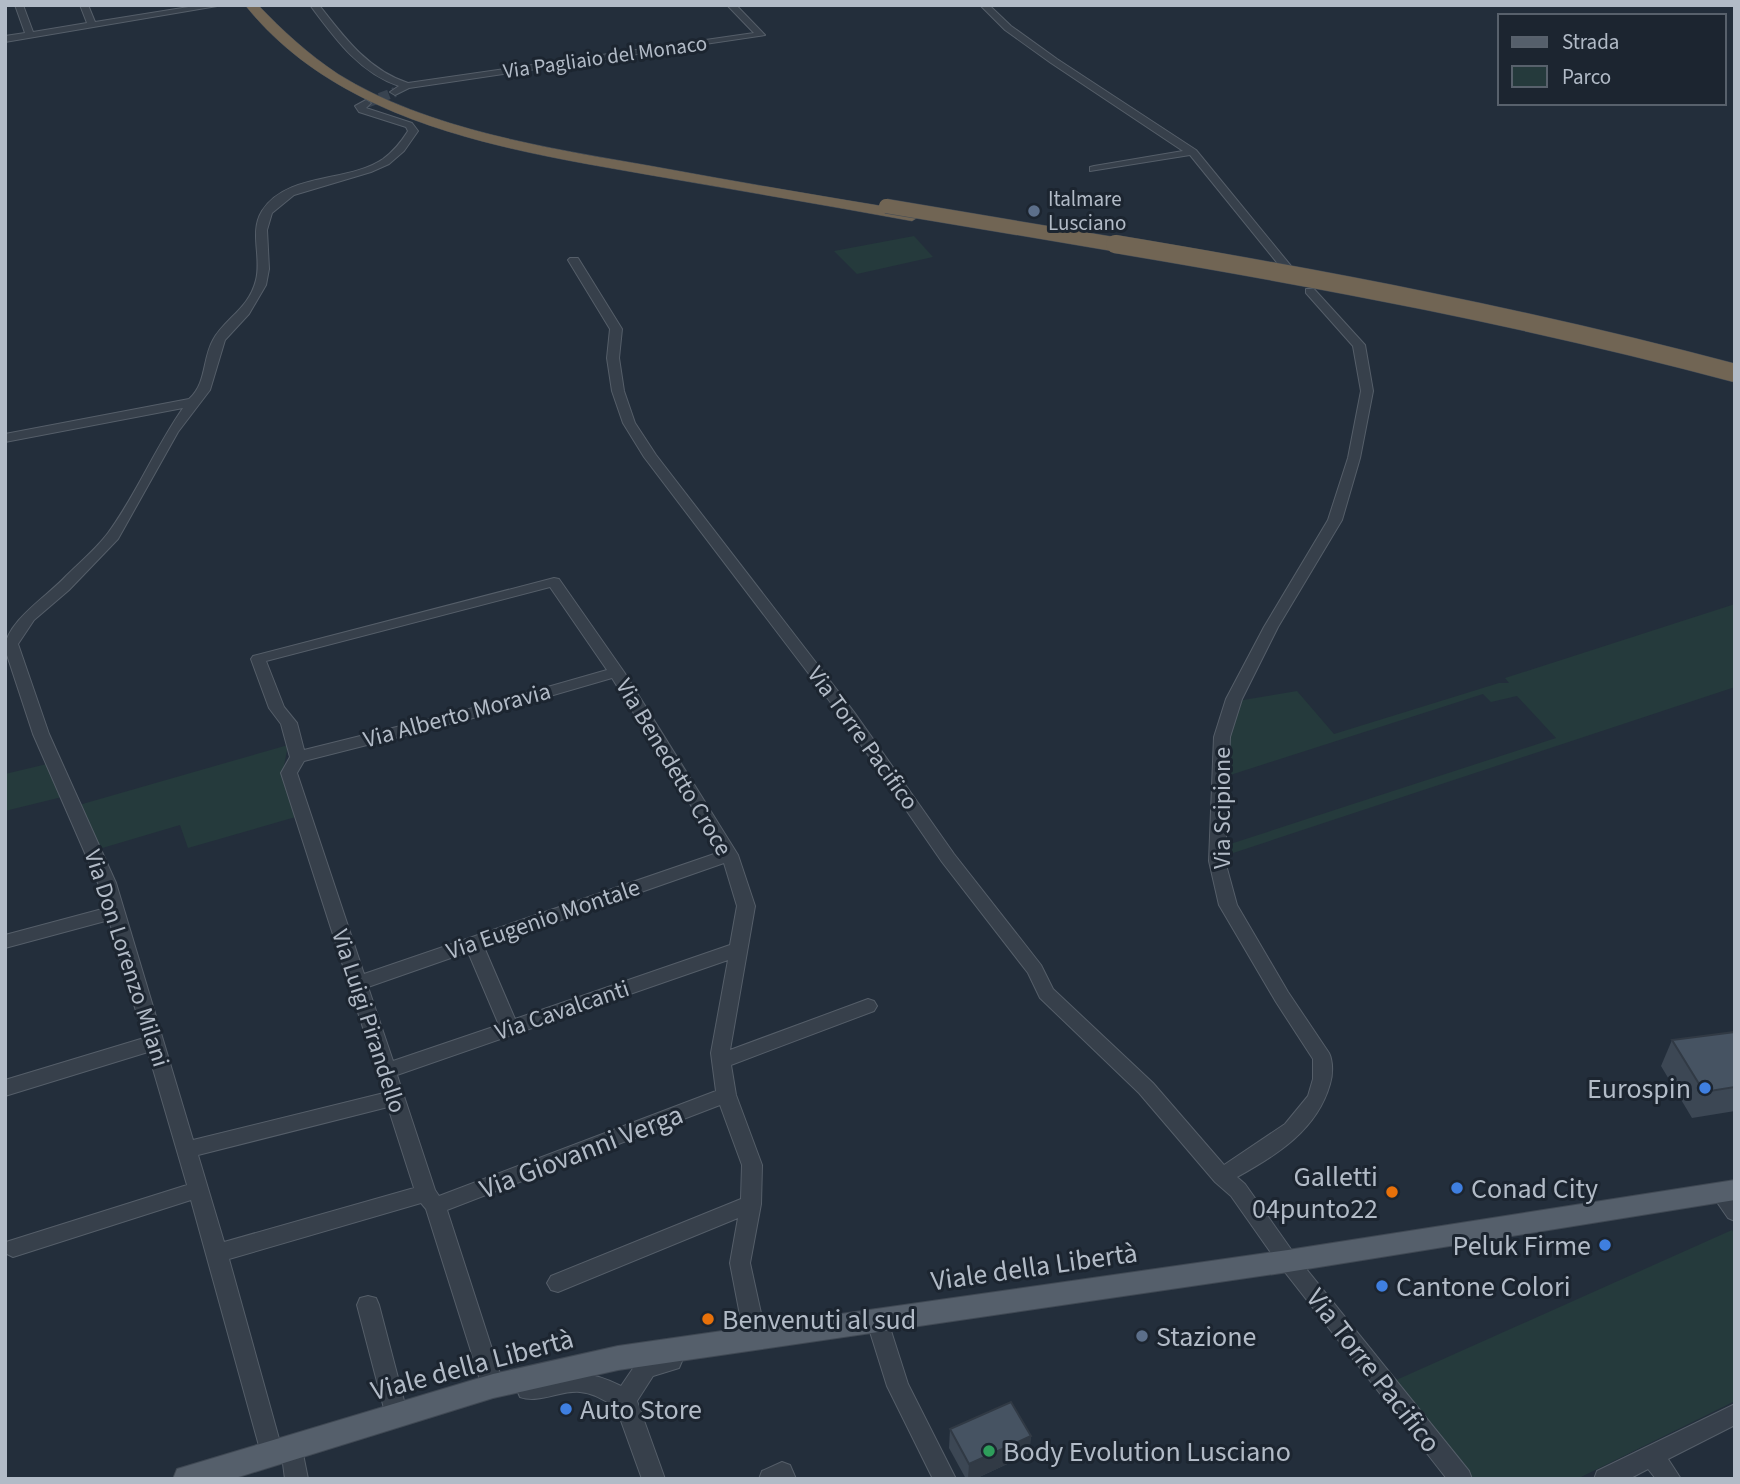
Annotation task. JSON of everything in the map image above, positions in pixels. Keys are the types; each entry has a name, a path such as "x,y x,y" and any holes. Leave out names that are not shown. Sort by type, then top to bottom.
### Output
{"highway":[{"path":"251,5 302,57 332,77 380,101 435,121 553,152 1431,307 1543,331 1735,380"},
{"path":"261,5 306,50 351,80 386,97 449,119 567,149 868,207 1422,298 1555,326 1735,373"}],"main road":[{"name":"Viale della Libertà","path":"187,1479 241,1471 282,1450 496,1386 618,1358 755,1336 1730,1198"}],"street":[{"path":"19,5 30,36"},
{"path":"84,5 92,26"},
{"path":"5,39 219,5"},
{"path":"314,5 331,30 370,69 407,86"},
{"name":"Via Pagliaio del Monaco","path":"407,86 761,35 731,5"},
{"path":"984,5 1008,28 1192,152 1287,268"},
{"path":"396,92 407,86"},
{"path":"5,438 193,402 206,388 217,343 248,308 262,278 260,231 261,222 268,210 291,194 352,176 381,163 396,154 411,135 413,131 409,125 362,110 360,106 366,103"},
{"path":"1094,169 1192,152"},
{"name":"Via Torre Pacifico","path":"574,260 617,329 613,358 618,391 629,423 650,457 841,705 948,858 1034,970 1046,993 1146,1087 1222,1176 1238,1190 1288,1261 1461,1479"},
{"name":"Via Scipione","path":"1222,1176 1285,1139 1313,1104 1324,1069 1322,1058 1282,997 1228,905 1217,861 1222,737 1234,699 1271,627 1335,520 1354,458 1367,391 1359,345 1310,292"},
{"name":"Via Don Lorenzo Milani","path":"193,402 172,432 113,536 64,587 29,617 11,645 41,734 107,883 217,1253 282,1450 297,1477"},
{"name":"Via Benedetto Croce","path":"258,659 554,582 616,672 730,855 746,906 720,1053 726,1095 752,1165 751,1204 740,1263 755,1336"},
{"name":"Via Luigi Pirandello","path":"258,659 277,708 289,723 298,757 289,773 395,1098 496,1386"},
{"name":"Via Alberto Moravia","path":"298,757 480,711 616,672"},
{"name":"Via Eugenio Montale","path":"358,983 730,855"},
{"path":"5,942 114,912"},
{"path":"473,942 510,1029"},
{"name":"Via Cavalcanti","path":"387,1072 738,949"},
{"path":"722,1061 868,1006"},
{"path":"5,1088 156,1042"},
{"name":"Via Giovanni Verga","path":"217,1253 431,1199 726,1095"},
{"path":"186,1150 395,1098"},
{"path":"13,1248 197,1190"},
{"path":"558,1283 751,1204"},
{"path":"368,1305 397,1416"},
{"path":"877,1319 898,1386 945,1479"},
{"path":"625,1400 646,1368 654,1364 704,1355 729,1341"},
{"path":"496,1386 516,1392 580,1379 593,1382 625,1400 654,1479"},
{"path":"1605,1479 1735,1414"},
{"path":"1651,1455 1670,1479"},
{"path":"771,1479 782,1473 785,1479"}],"green space":[{"path":"914,236 933,257 857,274 834,251"},
{"path":"1735,604 1735,687 1221,857 1221,847 1556,738 1517,696 1491,702 1483,694 1224,777 1226,736 1237,701 1297,691 1334,734 1499,683 1509,683 1505,678"},
{"path":"288,745 283,771 299,816 188,848 180,825 99,849 79,805"},
{"path":"47,764 62,797 5,811 5,774"},
{"path":"1732,1230 1735,1234 1735,1401 1577,1479 1472,1479 1394,1381"}],"building":[{"path":"1735,1032 1735,1087 1704,1092 1672,1040"},
{"path":"1011,1402 1031,1436 969,1464 950,1429"}],"tunnel":[{"path":"366,103 395,92"}],"place":[{"name":"Italmare Lusciano","path":"1034,211"},
{"name":"Eurospin","path":"1705,1088"},
{"name":"Conad City","path":"1457,1188"},
{"name":"Galletti 04punto22","path":"1392,1192"},
{"name":"Peluk Firme","path":"1605,1245"},
{"name":"Cantone Colori","path":"1382,1286"},
{"name":"Benvenuti al sud","path":"708,1319"},
{"name":"Stazione","path":"1142,1336"},
{"name":"Auto Store","path":"566,1409"},
{"name":"Body Evolution Lusciano","path":"989,1451"}]}
